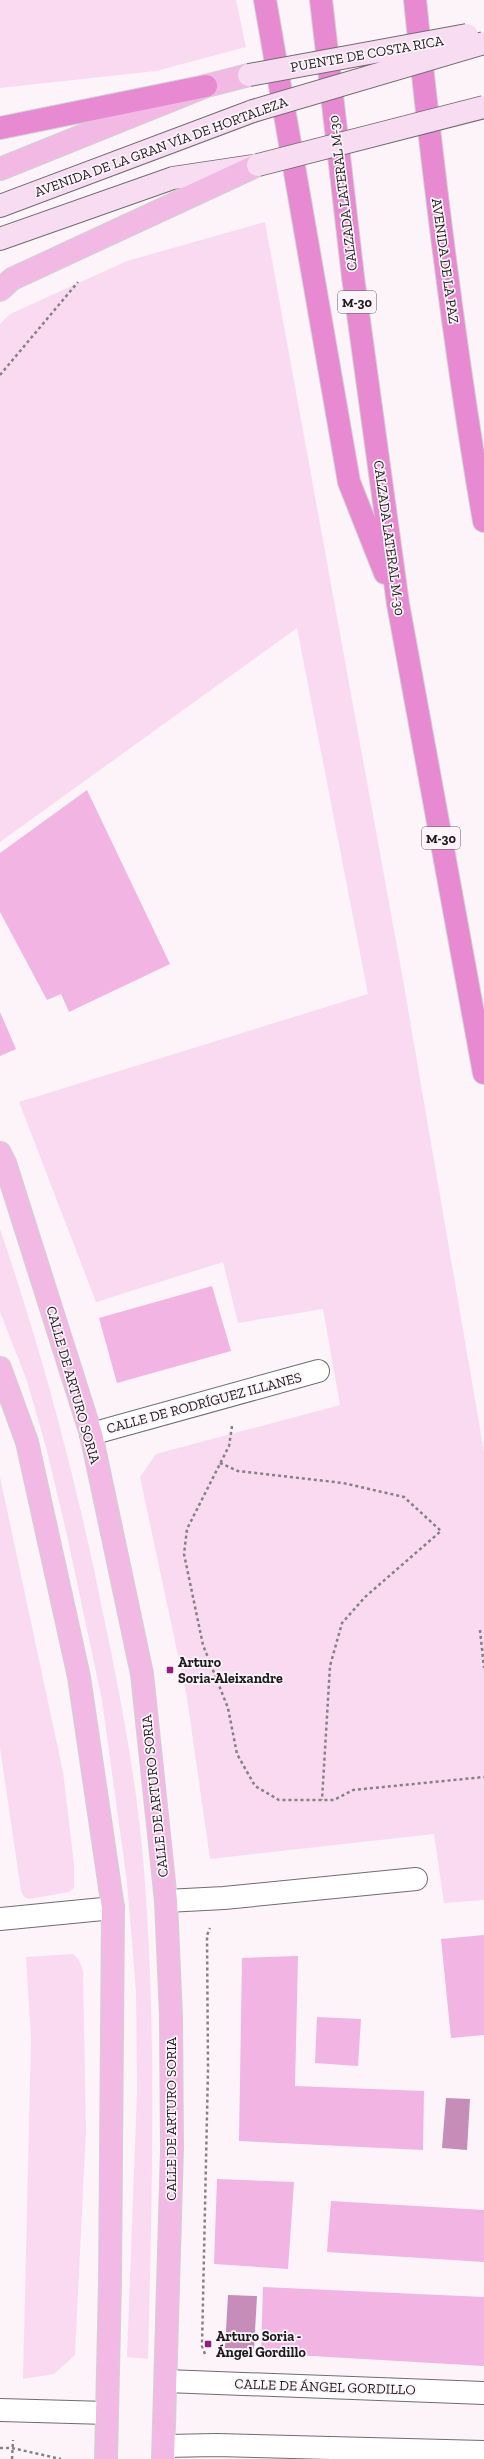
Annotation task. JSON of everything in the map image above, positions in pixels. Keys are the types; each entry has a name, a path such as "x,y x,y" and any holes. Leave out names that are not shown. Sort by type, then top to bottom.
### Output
{"highway":[{"path":"265,0 349,482 398,604"},
{"name":"CALZADA LATERAL M-30","path":"321,0 353,277 398,604 484,1073"},
{"name":"AVENIDA DE LA PAZ","path":"415,0 437,206 465,414 484,521"},
{"path":"0,128 206,86"}],"main road":[{"name":"PUENTE DE COSTA RICA","path":"206,86 249,75 484,32"},
{"name":"AVENIDA DE LA GRAN VÍA DE HORTALEZA","path":"0,206 252,111 484,43"},
{"path":"0,169 206,86"},
{"path":"0,238 173,178 218,169 258,165 484,107"},
{"path":"0,290 12,279 258,165"},
{"name":"CALLE DE ARTURO SORIA","path":"2,1160 91,1434 142,1674 166,1900 171,2017 172,2148 164,2452"},
{"path":"0,1368 27,1442 79,1677 113,1908 106,2459"}],"street":[{"name":"CALLE DE RODRÍGUEZ ILLANES","path":"91,1434 318,1371"},
{"path":"166,1900 224,1898 416,1879"},
{"path":"0,1919 113,1908"},
{"name":"CALLE DE ÁNGEL GORDILLO","path":"166,2381 484,2393"},
{"path":"0,2410 107,2413"},
{"path":"164,2452 216,2445 484,2452"}],"path":[{"path":"0,375 82,278"},
{"path":"237,1394 229,1446 187,1529 184,1554 203,1645 228,1708 237,1754 255,1786 279,1800 334,1800 352,1790 484,1777"},
{"path":"220,1463 238,1471 343,1483 404,1497 441,1531 365,1597 342,1623 330,1666 322,1800"},
{"path":"480,1630 484,1668"},
{"path":"211,1926 207,1935 208,2068 202,2346 209,2363 220,2365 220,2383"},
{"path":"0,2448 12,2448 61,2459"}],"shaded area":[{"path":"0,0 236,0 246,47 156,71 0,88"},
{"path":"265,222 402,974 484,1452 484,1900 444,1903 434,1834 210,1859 187,1698 140,1477 156,1454 340,1405 323,1309 238,1323 223,1262 96,1302 19,1102 368,994 297,628 0,842 0,324 10,314 127,261"},
{"path":"0,1229 45,1372 82,1516 116,1677 128,1741 137,1805 144,1869 151,1991 152,2175 148,2359 127,2357 137,2091 136,1991 127,1882 102,1700 66,1531 47,1451 27,1381 0,1312"},
{"path":"0,1477 63,1772 74,1864 74,1888 69,1892 29,1899 24,1897 21,1891 0,1748"},
{"path":"73,1954 79,1960 83,1971 86,2130 75,2355 54,2374 23,2379 31,2039 26,1957"},
{"path":"446,2098 470,2099 467,2150 442,2148"},
{"path":"228,2295 257,2296 254,2349 225,2348"}],"building":[{"path":"87,790 170,964 69,1012 61,994 47,1000 0,912 0,853"},
{"path":"0,1012 16,1049 0,1056"},
{"path":"212,1286 231,1351 117,1383 99,1318"},
{"path":"484,1935 484,2035 451,2038 441,1939"},
{"path":"298,1956 295,2086 424,2091 423,2150 239,2141 242,1958"},
{"path":"317,2017 361,2019 358,2066 315,2063"},
{"path":"217,2179 294,2182 288,2269 214,2264"},
{"path":"331,2201 484,2210 484,2262 327,2252"},
{"path":"263,2287 484,2297 484,2366 261,2353"}],"place":[{"name":"Arturo Soria-Aleixandre","path":"170,1670"},
{"name":"Arturo Soria - Ángel Gordillo","path":"208,2344"}]}
